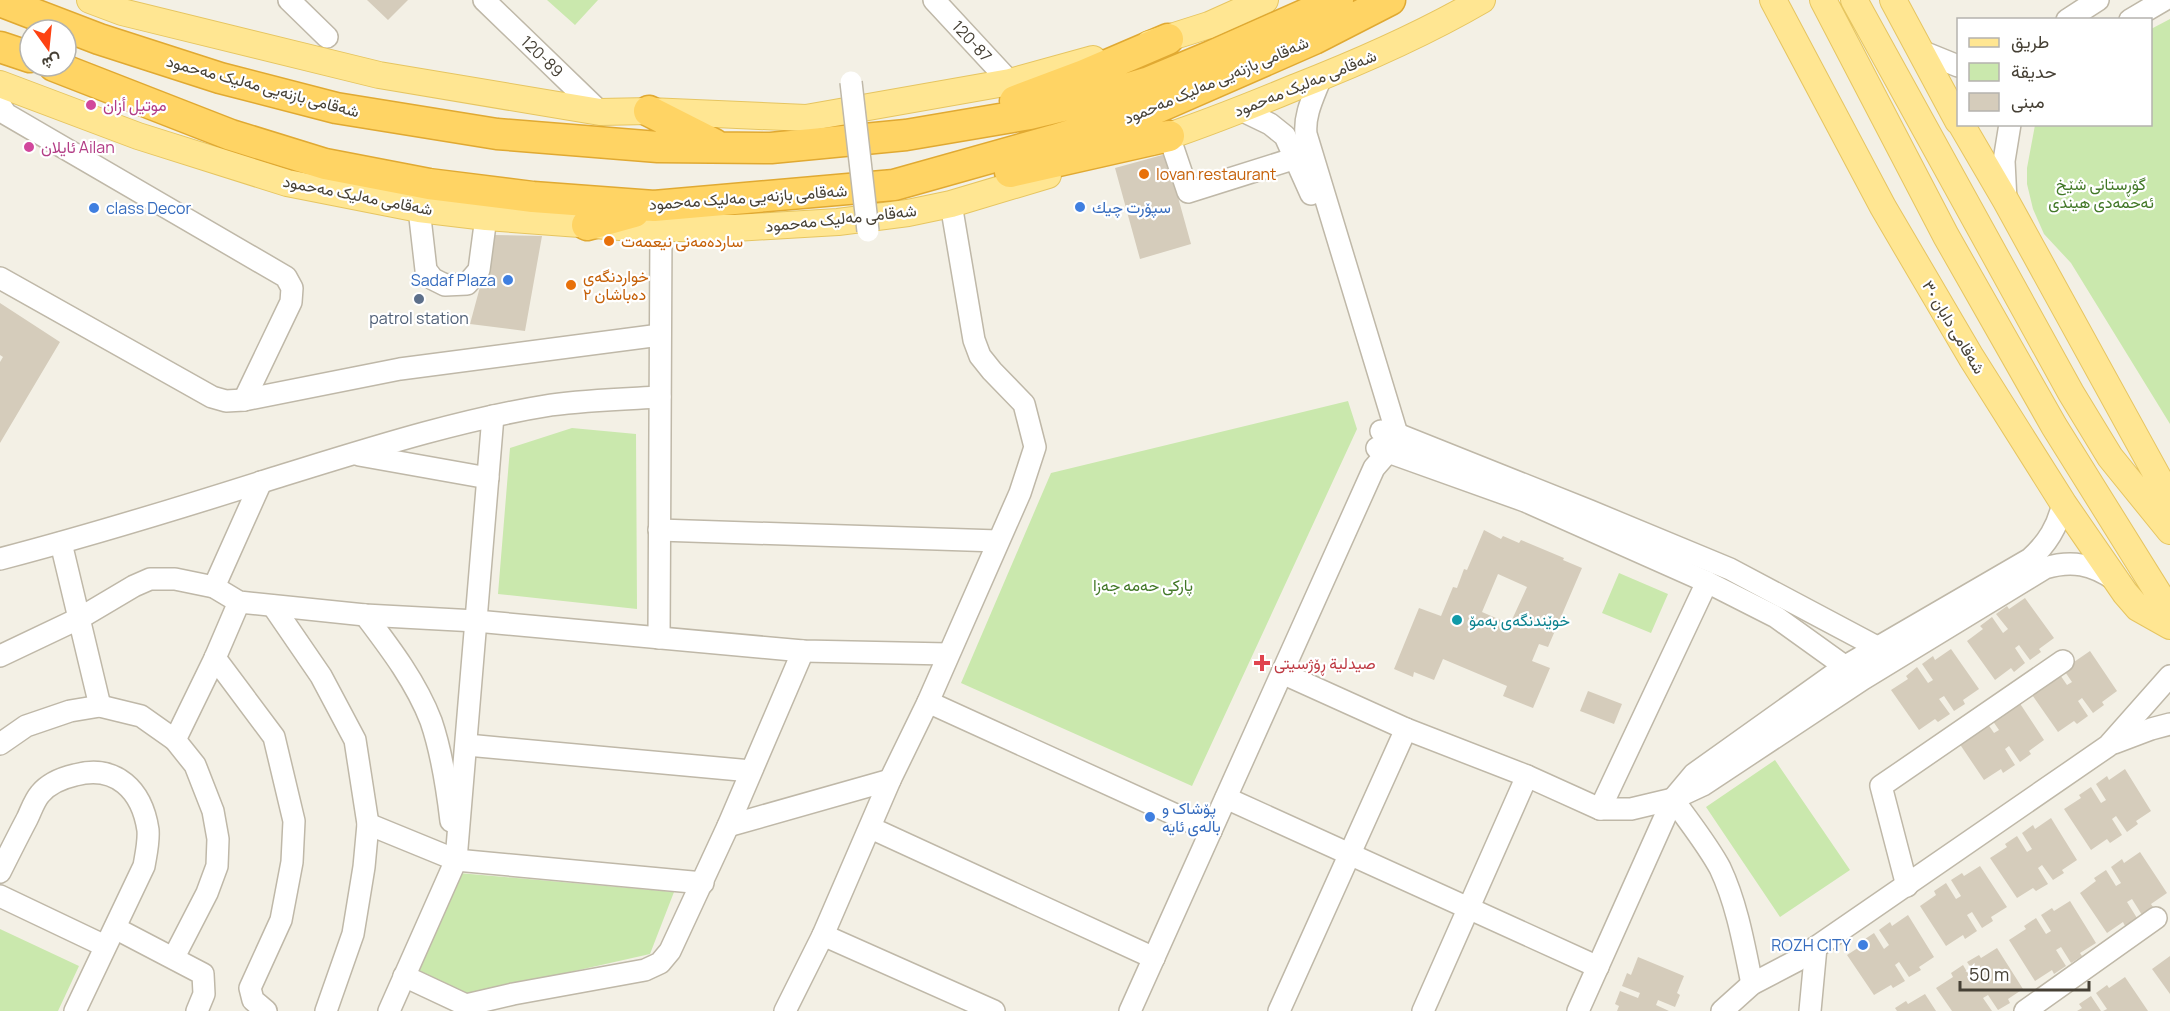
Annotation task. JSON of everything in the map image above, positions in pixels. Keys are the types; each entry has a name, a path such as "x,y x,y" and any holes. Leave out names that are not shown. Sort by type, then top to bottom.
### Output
{"highway":[{"name":"شەقامی بازنەیی مەلیک مەحمود","path":"78,75 231,135 325,164 429,184 533,196 657,217 894,185 1152,110 1218,67 1338,0"},
{"name":"شەقامی بازنەیی مەلیک مەحمود","path":"0,1 99,39 209,74 336,108 497,134 658,147 771,148 906,135 1030,114 1149,82 1218,67 1314,39 1390,0"},
{"path":"906,135 1012,102 1084,75 1168,39"},
{"path":"0,47 18,53"},
{"path":"649,111 722,148"},
{"path":"894,185 983,178 1169,136"},
{"path":"587,225 657,217"}],"main road":[{"path":"90,0 122,12 379,75 600,112 649,111 806,118 1010,82 1168,39 1209,25 1265,0"},
{"name":"شەقامی دابان ٣٠","path":"1766,0 1779,11 1883,207 1971,357 2063,502 2115,580 2138,608 2170,626"},
{"path":"1823,0 1946,236 2054,426 2170,612"},
{"path":"1854,0 2071,393 2110,457 2170,531"},
{"path":"1893,0 1957,117"},
{"name":"شەقامی مەلیک مەحمود","path":"657,217 735,228 838,222 908,213 951,204 1004,190 1241,110 1410,39 1476,4"},
{"name":"شەقامی مەلیک مەحمود","path":"0,84 138,136 287,183 418,209 587,225"},
{"path":"1962,126 2006,201 2170,499"}],"street":[{"path":"289,0 327,37"},
{"name":"120-89","path":"484,0 600,112"},
{"name":"120-87","path":"934,0 1010,82"},
{"path":"2070,18 2098,0"},
{"path":"2133,18 2164,0"},
{"path":"1921,51 1957,65"},
{"path":"1321,77 1308,109 1306,134 1383,447"},
{"path":"851,82 867,231"},
{"path":"0,105 6,114 286,277 292,288 291,302 244,400"},
{"path":"1130,1011 1383,447 1379,411 1308,184 1285,136 1278,129 1241,110"},
{"path":"2006,201 2004,161 2010,126"},
{"path":"1169,136 1188,192 1296,158"},
{"path":"785,1011 823,935 890,780 928,702 1020,493 1035,447 1024,404 980,356 974,340 951,204"},
{"path":"418,209 426,270 433,279 446,285 467,284 479,270 486,217"},
{"path":"657,217 660,335 659,638"},
{"path":"0,279 212,397 226,401 244,400 400,369 660,335"},
{"path":"0,559 61,543 352,454 494,416 552,405 608,399 660,398"},
{"path":"389,1011 456,860 494,416"},
{"path":"1383,447 1525,501 1707,582 1776,617 1863,679"},
{"path":"1383,447 1590,511 1730,569 1877,647 1894,660"},
{"path":"352,454 488,478"},
{"path":"214,587 261,482"},
{"path":"1578,1011 1673,799 1694,774 1844,667 2030,559 2049,540 2056,528 2063,502"},
{"path":"659,530 998,541"},
{"path":"61,543 100,706"},
{"path":"1282,673 1406,729 1527,776 1600,809 1631,809 1673,799 1703,785 1863,679 2045,568 2060,564 2089,566 2103,571 2115,580"},
{"path":"0,656 80,618 150,579 175,579 214,587 239,602 365,615 476,621 803,651 948,654"},
{"path":"1600,809 1707,582"},
{"path":"175,740 239,602"},
{"path":"273,606 321,676 355,740 368,824 364,867 353,934 326,1011"},
{"path":"365,615 400,661 430,720 445,773 456,860"},
{"path":"404,976 466,1005 515,1002 645,970 660,963 670,951 703,883 803,651"},
{"path":"214,658 274,737 294,821 292,862 281,920 250,988 253,1000 266,1011"},
{"path":"1907,886 1881,786 2063,661"},
{"path":"2108,746 2170,676"},
{"path":"928,702 1211,831"},
{"path":"0,744 26,726 70,711 100,706 141,716 175,740 195,765 213,811 218,839 218,866 202,904 174,957"},
{"path":"1722,1011 1752,984 1796,961 2108,746 2170,724"},
{"path":"1279,1011 1406,729"},
{"path":"467,745 751,771"},
{"path":"0,872 40,795 58,779 82,773 101,772 119,777 131,789 141,807 148,829 148,848 144,866 75,1011"},
{"path":"1423,1011 1527,776"},
{"path":"728,826 890,780"},
{"path":"1226,798 1598,967"},
{"path":"1673,799 1713,856 1724,879 1740,927 1752,984"},
{"path":"368,824 456,860 703,883"},
{"path":"871,828 1154,958"},
{"path":"0,896 110,937 174,957 203,974 204,994 197,1011"},
{"path":"2025,1011 2156,918"},
{"path":"823,935 994,1011"},
{"path":"1810,1011 1816,947"}],"green space":[{"path":"547,0 598,0 575,25"},
{"name":"گۆڕستانی شێخ ئەحمەدی هیندی","path":"2170,19 2170,424 2071,263 2044,234 2033,209 2027,184 2027,168 2035,126 2152,126 2152,28"},
{"name":"پارکی حەمە جەزا","path":"1348,401 1357,429 1192,786 961,683 1051,473"},
{"path":"572,428 636,434 637,609 498,594 510,448"},
{"path":"1619,573 1668,594 1651,633 1602,613"},
{"path":"1775,760 1850,870 1780,917 1706,807"},
{"path":"447,872 674,892 650,954 464,996 405,969"},
{"path":"0,929 79,966 58,1011 0,1011"}],"building":[{"path":"367,0 408,0 388,20"},
{"path":"1166,154 1191,244 1140,259 1115,168"},
{"name":"Sadaf Plaza","path":"494,235 542,236 525,331 470,324"},
{"path":"0,303 60,342 0,443 0,362 3,357 0,355"},
{"name":"خوێندنگەی بەمۆ","path":"1484,530 1501,539 1503,536 1519,543 1521,540 1582,568 1548,647 1539,644 1532,661 1550,668 1533,708 1503,696 1507,686 1443,659 1434,680 1414,672 1413,677 1394,669 1419,608 1441,616 1453,587 1457,588 1464,569 1467,570","holes":["1498,574 1527,587 1510,624 1482,612"]},
{"path":"2025,598 2054,638 2039,649 2041,652 2030,660 2019,645 2015,648 2025,663 2014,672 2011,668 1995,680 1967,641 1983,629 1980,626 1992,617 2003,633 2008,629 1996,614 2007,606 2009,609"},
{"path":"1951,649 1979,689 1963,700 1965,704 1954,711 1944,696 1939,699 1950,714 1938,722 1935,719 1919,730 1891,690 1908,679 1906,676 1917,667 1928,683 1933,680 1922,664 1933,656 1935,660"},
{"path":"2090,651 2117,691 2102,702 2104,705 2093,713 2082,698 2078,701 2088,716 2077,724 2074,721 2058,732 2030,692 2056,669 2067,685 2072,682 2061,666 2072,658 2074,662"},
{"path":"1588,691 1622,704 1614,724 1580,711"},
{"path":"2017,699 2044,740 2029,751 2031,754 2020,762 2009,746 2005,749 2015,765 2003,773 2001,769 1984,780 1957,740 1983,717 1994,733 1999,730 1988,714"},
{"path":"2125,769 2151,811 2136,821 2138,824 2127,832 2116,816 2112,819 2122,835 2110,843 2107,839 2091,850 2064,809 2081,798 2079,795 2091,787 2101,803 2106,800 2096,784 2107,776 2109,780"},
{"path":"2051,818 2077,860 2062,870 2064,873 2053,880 2042,865 2038,868 2048,884 2036,891 2033,888 2017,898 1990,858 2007,847 2005,844 2017,836 2027,852 2032,849 2022,833 2033,825 2035,829"},
{"path":"2140,852 2167,893 2151,904 2153,907 2142,915 2132,899 2127,902 2137,918 2125,926 2123,922 2107,933 2080,893 2096,881 2094,878 2106,870 2116,886 2121,883 2111,867 2122,859 2124,863"},
{"path":"1980,866 2007,907 1991,917 1993,921 1982,928 1972,912 1967,915 1977,931 1965,939 1963,935 1946,946 1920,906 1936,895 1934,891 1946,883 1956,899 1961,896 1951,880 1962,873 1964,876"},
{"path":"2070,901 2096,943 2080,953 2082,956 2071,963 2061,947 2056,950 2066,966 2054,974 2052,970 2035,981 2009,940 2026,929 2024,926 2036,918 2046,934 2051,931 2041,915 2052,908 2054,911"},
{"path":"1908,915 1934,957 1919,967 1921,970 1909,977 1899,962 1895,965 1905,981 1893,988 1891,985 1874,995 1847,955 1864,944 1862,941 1874,933 1884,949 1889,945 1879,930 1890,922 1892,926"},
{"path":"1997,948 2023,989 2008,999 2010,1003 1998,1010 1988,995 1983,998 1992,1011 1952,1011 1936,988 1953,977 1951,973 1963,965 1973,982 1978,978 1967,962 1979,955 1981,958"},
{"path":"2170,956 2170,994 2152,969"},
{"path":"1638,957 1684,976 1677,993 1680,995 1675,1007 1658,1000 1656,1005 1669,1011 1617,1011 1619,1006 1615,1004 1620,991 1638,998 1640,993 1622,986 1627,973 1631,975"},
{"path":"2125,977 2148,1011 2103,1011 2107,1009 2096,993 2107,985 2109,988"},
{"path":"1925,994 1936,1011 1897,1011 1895,1008 1906,1001 1908,1004"},
{"path":"2091,996 2101,1011 2077,1011 2082,1008 2079,1004"}],"place":[{"name":"موتيل أزان","path":"91,105"},
{"name":"ئایلان Ailan","path":"29,147"},
{"name":"lovan restaurant","path":"1144,174"},
{"name":"سپۆرت چيك","path":"1080,207"},
{"name":"class Decor","path":"94,208"},
{"name":"ساردەمەنی نیعمەت","path":"609,241"},
{"name":"Sadaf Plaza","path":"508,280"},
{"name":"خواردنگەی دەباشان ٢","path":"571,285"},
{"name":"patrol station","path":"419,299"},
{"name":"خوێندنگەی بەمۆ","path":"1457,620"},
{"name":"صيدلية ڕۆژسیتی","path":"1262,663"},
{"name":"پۆشاک و بالەی ئایە","path":"1150,817"},
{"name":"ROZH CITY","path":"1863,945"}]}
